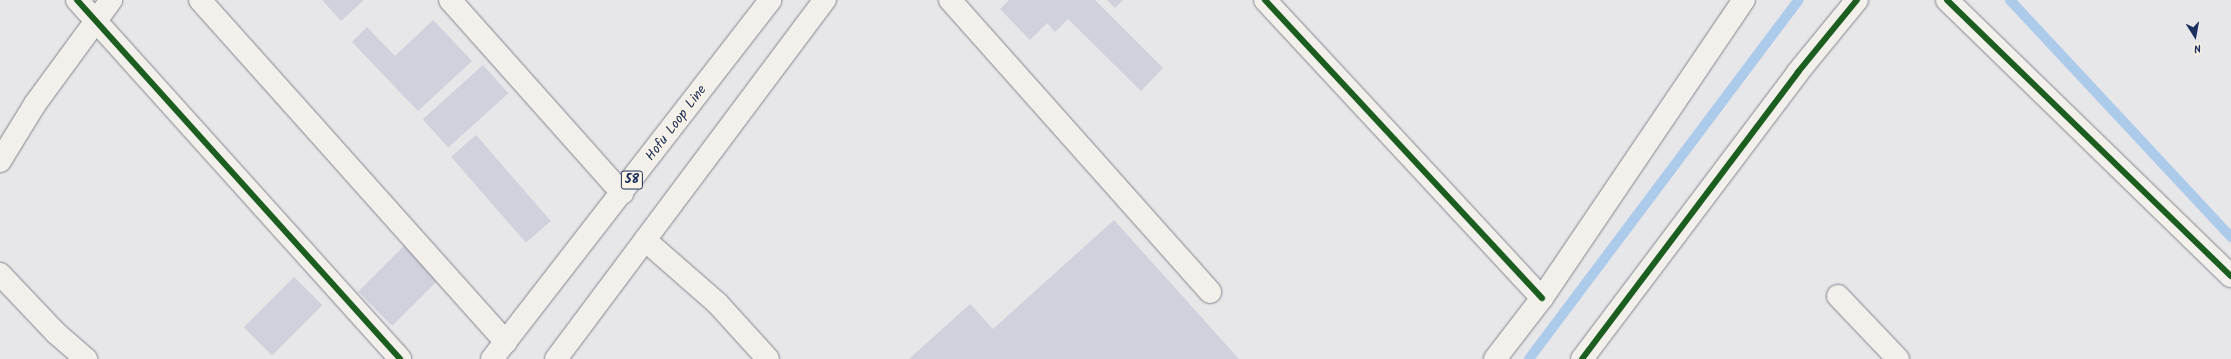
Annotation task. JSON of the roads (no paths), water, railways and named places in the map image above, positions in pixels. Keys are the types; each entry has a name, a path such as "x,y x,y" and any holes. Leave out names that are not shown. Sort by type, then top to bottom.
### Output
{"street":[{"path":"77,0 400,359"},
{"path":"0,161 35,104 110,0"},
{"path":"200,0 506,342"},
{"path":"450,0 622,193"},
{"name":"Hofu Loop Line","path":"492,359 770,0"},
{"path":"556,359 825,0"},
{"path":"950,0 1210,292"},
{"path":"1265,0 1542,298"},
{"path":"1495,359 1542,298 1744,0"},
{"path":"1586,358 1798,72 1857,0"},
{"path":"1947,0 2231,276"},
{"path":"645,240 718,304 768,359"},
{"path":"0,274 56,333 86,359"},
{"path":"1838,296 1898,359"}],"waterway":[{"path":"1529,359 1799,0"},
{"path":"2010,0 2231,237"}]}
